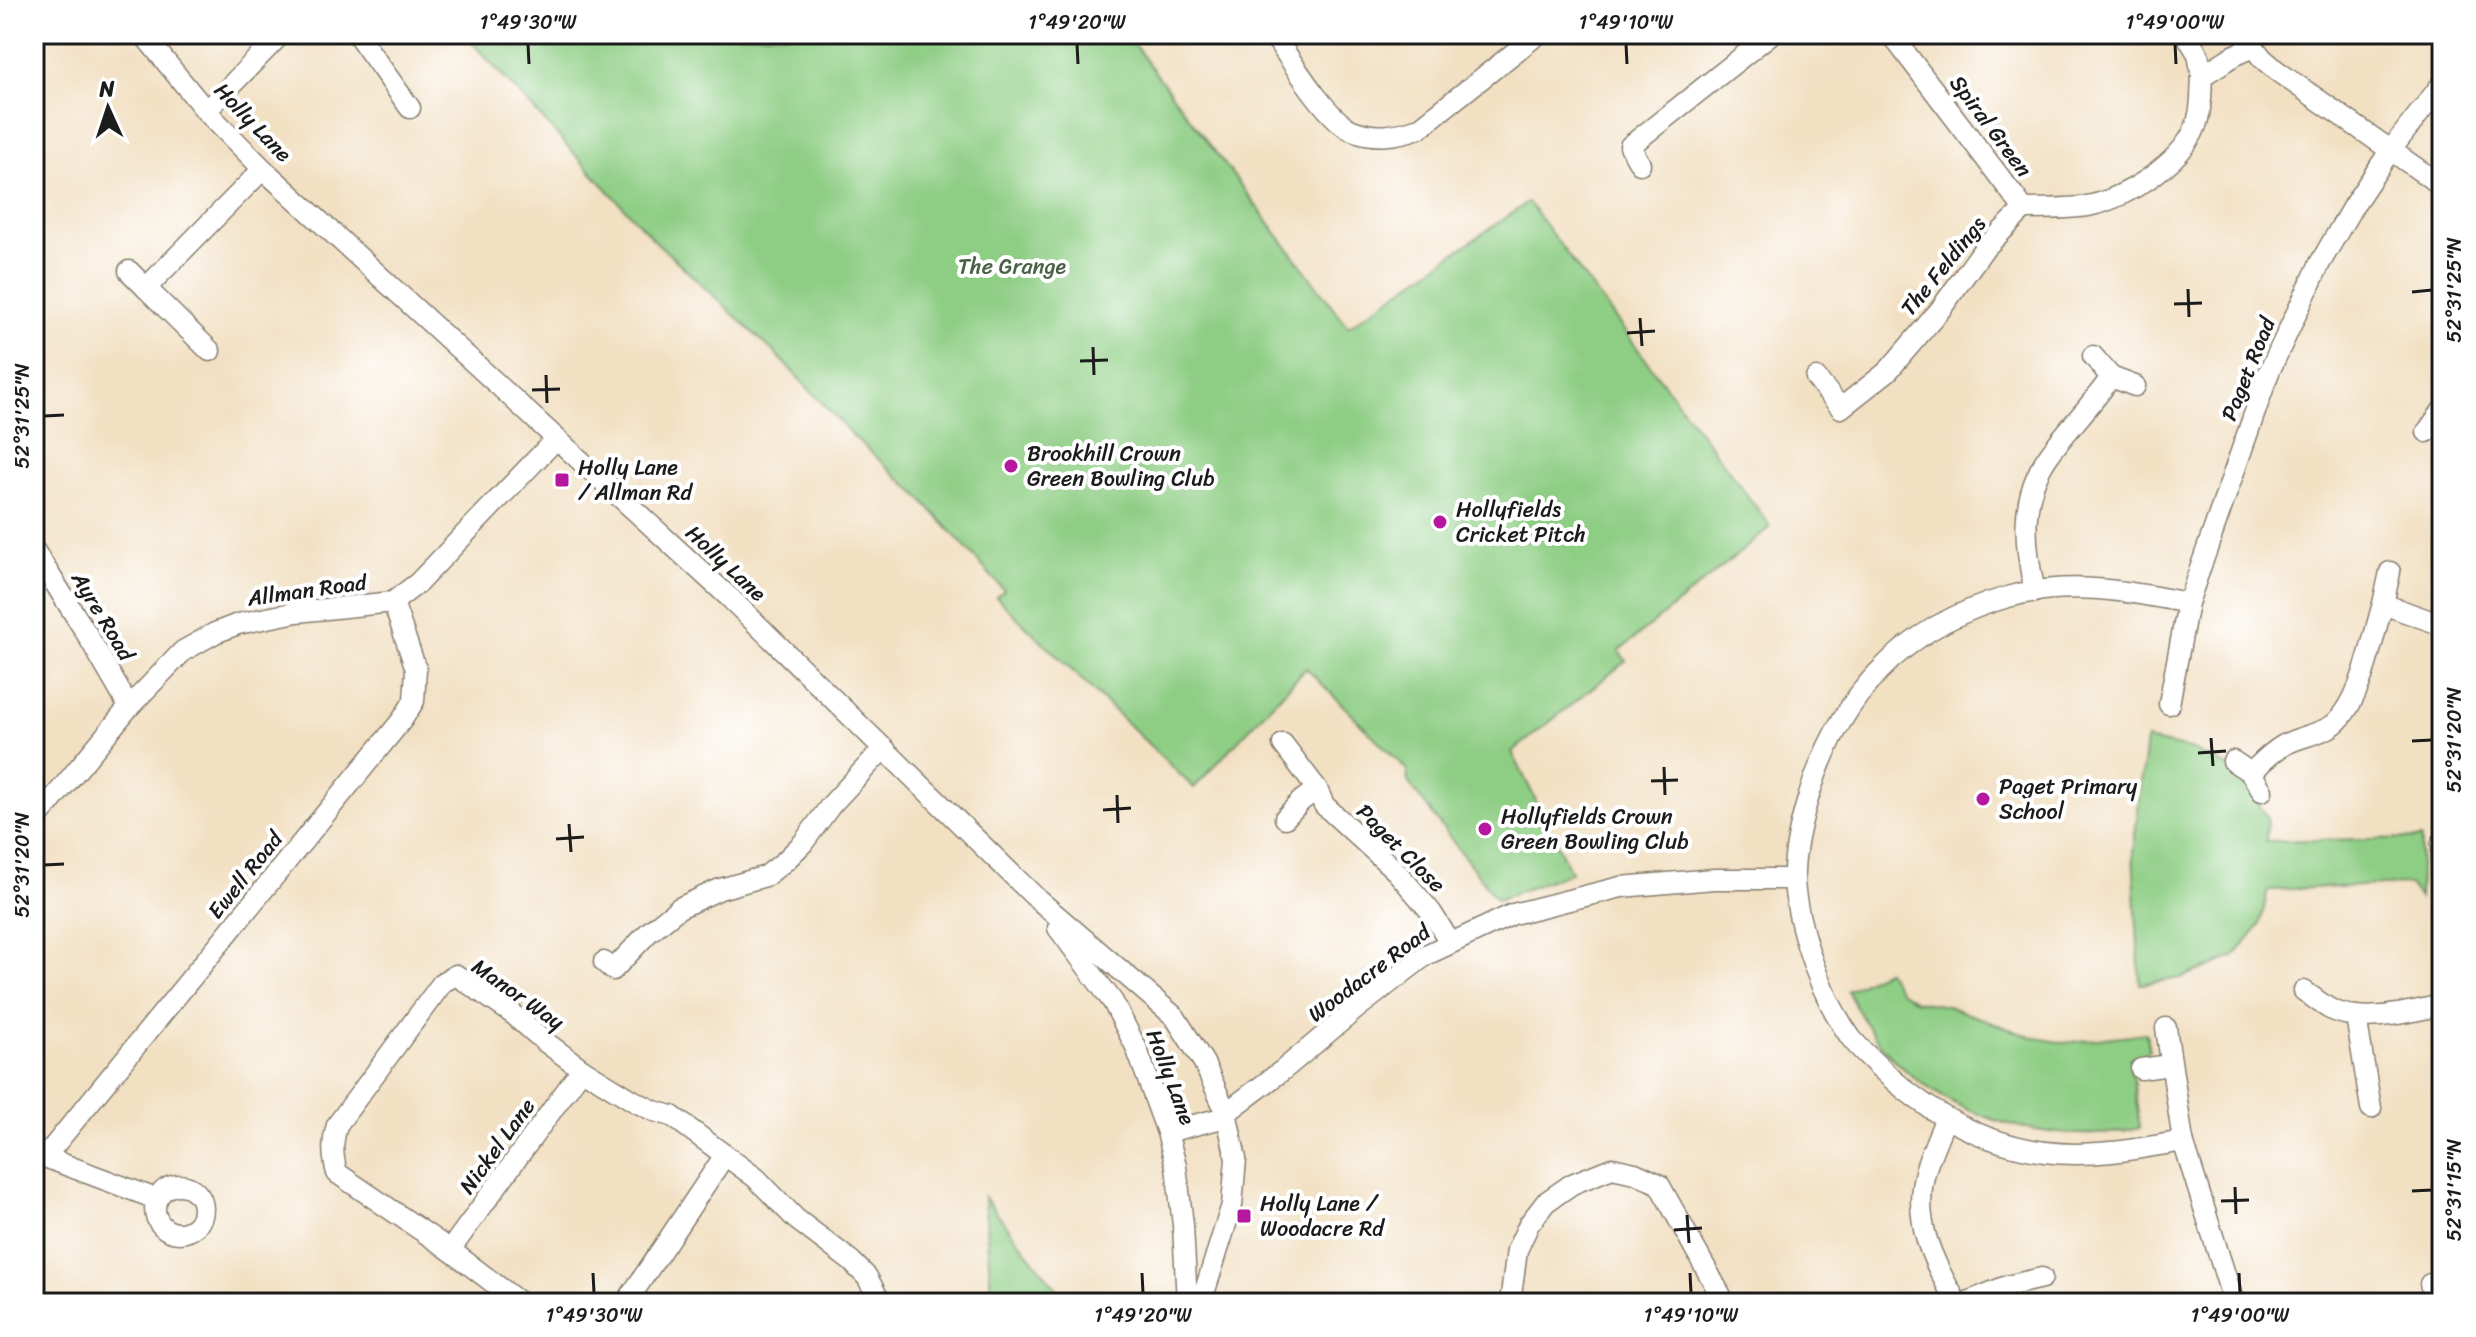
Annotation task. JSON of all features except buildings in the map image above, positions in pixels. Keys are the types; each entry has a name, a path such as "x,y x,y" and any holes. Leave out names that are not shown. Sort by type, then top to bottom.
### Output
{"street":[{"name":"Holly Lane","path":"143,34 206,111 263,169 730,598 1034,896 1175,1017 1204,1063 1226,1112 1236,1159 1232,1205 1201,1303"},
{"path":"206,111 281,34"},
{"path":"357,34 410,108"},
{"path":"1273,34 1316,97 1327,108 1349,129 1377,136 1399,135 1419,128 1538,34"},
{"path":"1640,164 1630,146 1771,34"},
{"name":"Spiral Green","path":"1891,34 2024,209"},
{"path":"2024,209 2093,205 2144,183 2178,154 2190,139 2198,120 2202,76 2198,54 2186,34"},
{"path":"2202,76 2233,56 2249,40 2277,71 2442,186"},
{"name":"Paget Road","path":"2169,704 2188,603 2269,372 2320,263 2353,206 2390,151 2442,84"},
{"path":"146,288 263,169"},
{"name":"The Feldings","path":"1816,378 1841,408 1888,371 1940,310 1983,250 2024,209"},
{"path":"129,271 210,351"},
{"path":"2093,356 2111,377 2135,386"},
{"path":"2035,592 2027,558 2024,522 2030,490 2048,455 2111,377"},
{"path":"2427,432 2442,411"},
{"name":"Allman Road","path":"34,822 129,707 183,651 238,624 297,612 393,602 418,583 556,439"},
{"name":"Ayre Road","path":"34,550 129,707"},
{"path":"2233,761 2257,782 2268,756 2285,744 2330,727 2346,713 2355,696 2390,572"},
{"path":"2183,1141 2078,1154 2046,1152 1982,1136 1945,1119 1897,1085 1852,1040 1815,971 1802,927 1794,879 1801,823 1817,765 1839,723 1862,688 1893,657 1923,634 1985,604 2035,592 2102,588 2188,603"},
{"name":"Ewell Road","path":"40,1155 402,720 414,701 416,669 393,602"},
{"path":"2383,604 2442,625"},
{"name":"Paget Close","path":"1283,744 1317,789 1324,805 1397,872 1423,902 1450,942"},
{"path":"615,972 648,933 679,908 720,889 766,876 785,861 884,748"},
{"path":"1285,818 1317,789"},
{"path":"2442,843 2442,879"},
{"name":"Woodacre Road","path":"1167,1132 1218,1119 1426,955 1513,914 1600,890 1714,879 1794,879"},
{"name":"Holly Lane","path":"1034,896 1113,1002 1136,1047 1176,1166 1187,1303"},
{"name":"Manor Way","path":"520,1303 450,1250 337,1173 332,1144 337,1125 443,982 456,975 513,1014 582,1069 634,1101 672,1116 756,1178 796,1219 867,1277 879,1302"},
{"path":"2304,991 2332,1010 2356,1016 2408,1012 2442,1005"},
{"path":"2356,1016 2371,1108"},
{"path":"2166,1028 2183,1141 2234,1303"},
{"path":"2141,1069 2170,1065"},
{"name":"Nickel Lane","path":"450,1250 582,1069"},
{"path":"1945,1119 1925,1171 1921,1195 1922,1217 1934,1263 1957,1303"},
{"path":"40,1155 156,1199"},
{"path":"626,1303 725,1155"},
{"path":"1510,1303 1517,1250 1529,1224 1546,1202 1572,1184 1612,1168 1635,1173 1659,1184 1725,1303"},
{"path":"1965,1303 2007,1286 2042,1278"}],"green space":[{"name":"The Grange","path":"464,34 1126,34 1348,327 1528,202 1771,527 1619,651 1626,661 1512,752 1571,872 1497,900 1408,782 1407,770 1306,668 1194,788 996,597 1004,590 919,496 854,437 776,354 654,240"},
{"path":"2146,740 2190,749 2237,771 2267,817 2266,841 2421,838 2419,898 2408,884 2268,890 2260,925 2234,957 2181,978 2140,984 2133,853"},
{"path":"1886,970 1900,991 1915,1001 1947,1006 2031,1037 2064,1043 2146,1033 2149,1051 2130,1058 2140,1128 2098,1134 2040,1131 1983,1116 1931,1090 1881,1045 1847,991"},
{"path":"984,1197 1068,1303 992,1303"}],"place":[{"name":"Brookhill Crown Green Bowling Club","path":"1011,466"},
{"name":"Holly Lane / Allman Rd","path":"562,480"},
{"name":"Hollyfields Cricket Pitch","path":"1440,522"},
{"name":"Paget Primary School","path":"1983,799"},
{"name":"Hollyfields Crown Green Bowling Club","path":"1485,829"},
{"name":"Holly Lane / Woodacre Rd","path":"1244,1216"}]}
